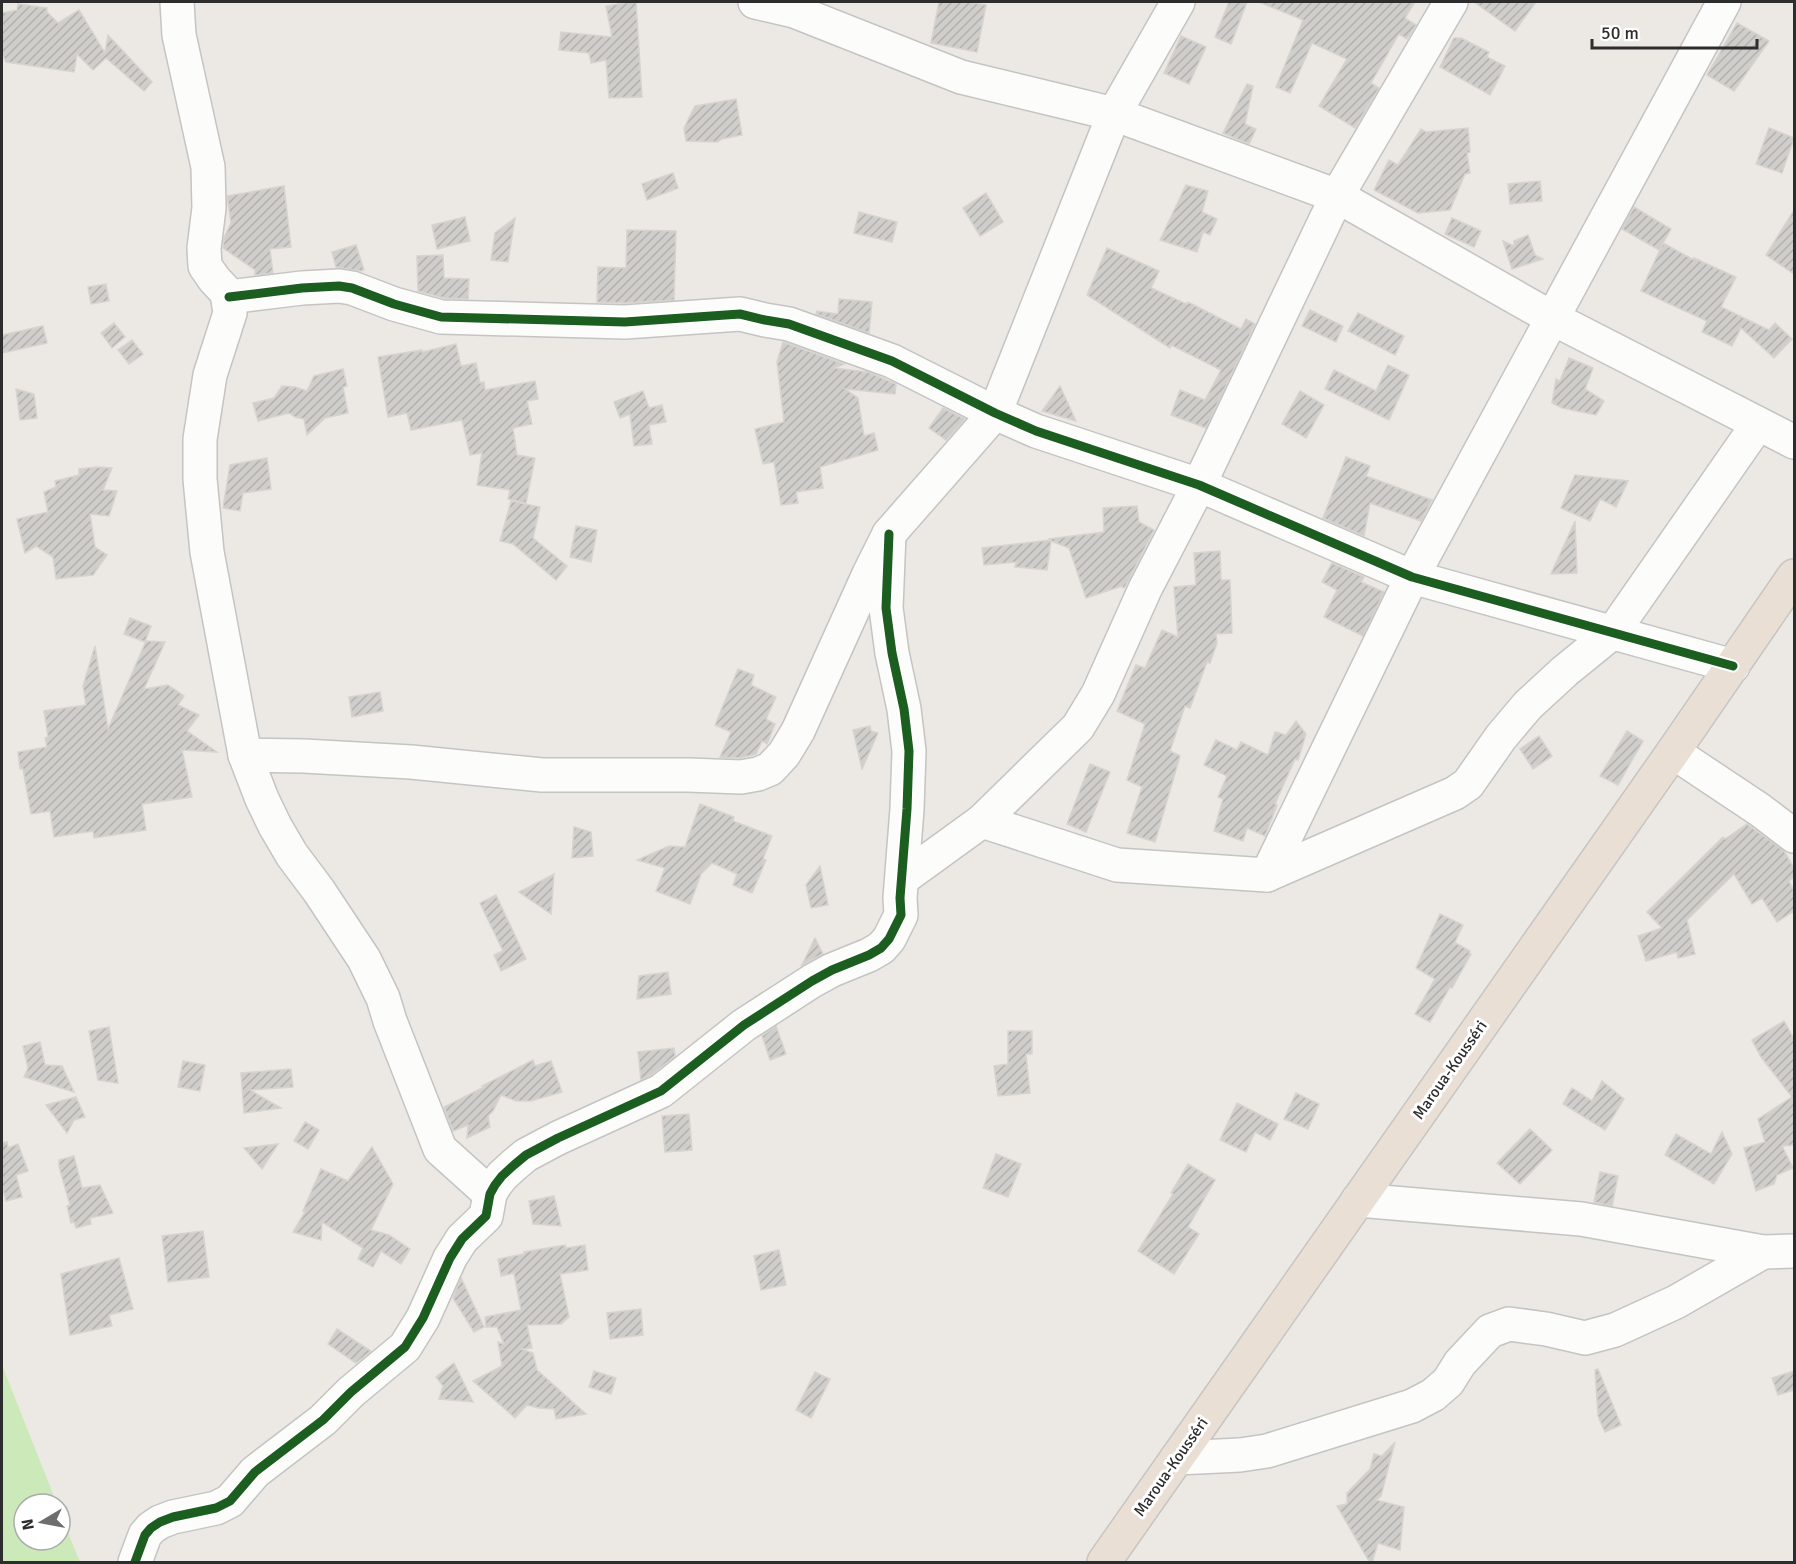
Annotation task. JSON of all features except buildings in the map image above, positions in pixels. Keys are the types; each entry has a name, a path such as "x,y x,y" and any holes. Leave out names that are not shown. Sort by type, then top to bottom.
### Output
{"highway":[{"name":"Maroua-Kousséri","path":"1104,1563 1794,576"}],"street":[{"path":"177,2 179,35 208,167 209,208 204,248 205,266 229,297 230,313 210,375 205,406 200,439 200,479 207,552 245,755 275,826 292,855 364,959 383,998 440,1149 490,1194"},
{"path":"755,2 794,11 961,76 1114,114 1337,196 1552,318 1794,442"},
{"path":"245,755 411,762 542,775 741,777 770,769 778,762 798,731 889,534 995,413 1114,114 1178,2"},
{"path":"902,879 982,821 1078,727 1098,693 1145,589 1199,485 1337,196 1451,2"},
{"path":"1267,875 1412,577 1724,2"},
{"path":"229,297 339,286 352,288 394,304 441,317 625,322 740,314 789,324 892,361 1036,431 1199,485 1412,577 1733,666"},
{"path":"982,821 1117,865 1267,875 1455,793 1468,784 1501,736 1528,705 1612,633 1758,424"},
{"path":"135,1563 145,1534 151,1528 173,1517 216,1508 230,1501 255,1472 323,1420 351,1392 405,1347 423,1318 450,1258 462,1239 486,1216 490,1194 502,1176 526,1155 661,1091 744,1025 812,981 881,948 889,939 901,915 900,898 909,751 886,608 889,534"},
{"path":"1673,752 1760,810 1794,836"},
{"path":"1358,1200 1581,1219 1779,1252"},
{"path":"1177,1458 1240,1455 1267,1451 1412,1406 1433,1395 1448,1382 1460,1363 1490,1331 1509,1324 1585,1338 1615,1330 1779,1252"}],"green space":[{"path":"2,1365 52,1492 12,1492 12,1552 72,1552 72,1542 80,1562 2,1562"}],"cycle path":[{"path":"229,297 339,286 352,288 394,304 441,317 625,322 740,314 789,324 892,361 1036,431 1199,485 1412,577 1733,666"},
{"path":"135,1562 145,1535 151,1528 173,1517 216,1508 230,1501 255,1472 323,1420 351,1392 405,1347 423,1318 450,1258 462,1239 486,1216 490,1194 495,1185 526,1155 661,1091 744,1025 812,981 881,948 889,939 901,915 900,898 909,751 886,608 889,534"}]}
